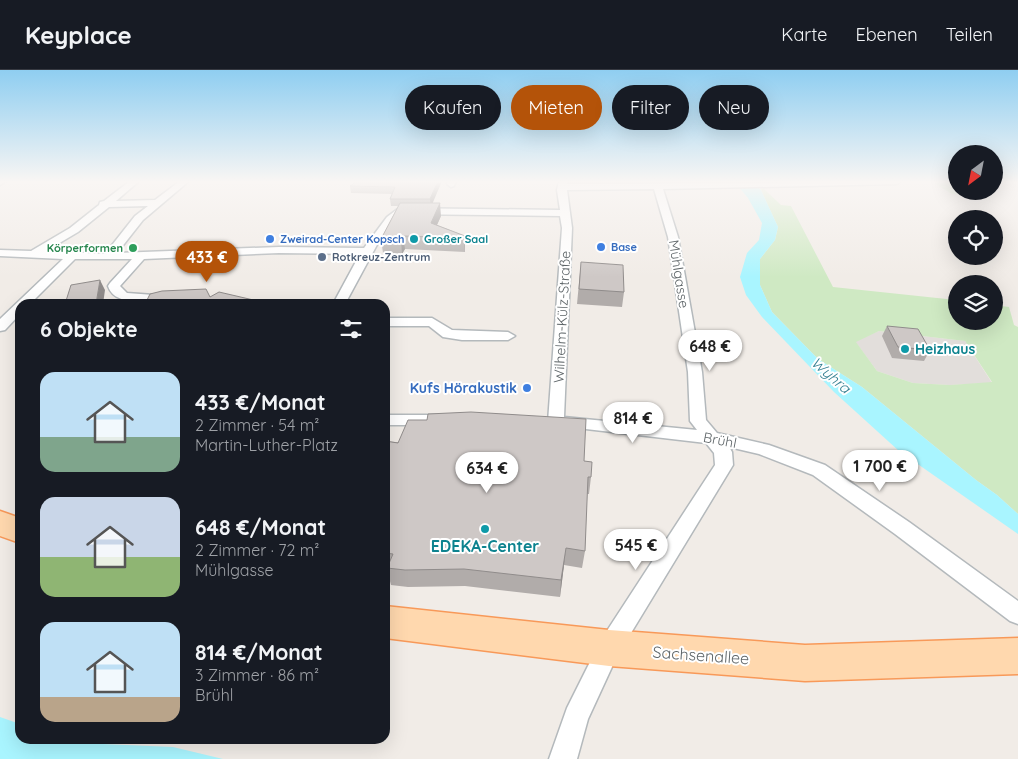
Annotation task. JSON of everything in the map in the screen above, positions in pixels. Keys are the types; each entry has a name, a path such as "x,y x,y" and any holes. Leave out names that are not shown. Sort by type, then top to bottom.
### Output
{"main road":[{"path":"0,523 15,529"},
{"name":"Sachsenallee","path":"390,623 609,648 806,663 1018,656"}],"street":[{"path":"32,256 74,230 93,213"},
{"path":"108,257 134,223 144,213"},
{"path":"342,299 383,228 399,213"},
{"name":"Wilhelm-Külz-Straße","path":"548,422 568,228 567,217 564,213"},
{"name":"Mühlgasse","path":"609,648 724,465 722,452 698,421 695,372 674,237 668,213"},
{"path":"0,253 32,256 140,257 279,250 369,251"},
{"path":"28,299 71,257"},
{"path":"140,257 114,286 114,289 117,293 140,299"},
{"path":"161,299 166,298"},
{"path":"0,327 15,312"},
{"path":"390,322 432,322 448,334 462,336 508,336"},
{"path":"390,420 464,421"},
{"name":"Brühl","path":"548,422 610,425 713,438 783,456 819,470 954,565 1018,614"},
{"path":"563,759 576,717 609,648"}],"shaded area":[{"path":"879,331 965,341 992,383 950,385 913,383 877,371 855,341"}],"green space":[{"path":"772,213 795,213 833,287 948,299 948,330 1003,330 1003,306 1009,307 1014,325 1018,327 1018,514 862,387 818,359 772,312 760,285 760,259 775,240 778,227","holes":["879,331 965,341 992,382 950,385 913,383 877,371 856,342"]}],"water":[{"name":"Wyhra","path":"756,213 772,213 778,227 775,240 760,259 760,285 772,312 818,359 862,387 997,495 1018,514 1018,534 899,451 834,392 762,317 746,295 740,277 747,253 759,240 762,223"},
{"path":"0,717 15,722 15,744 103,744 173,747 223,759 0,759"}],"building":[{"path":"395,213 435,213 431,223 465,236 464,238 403,236 401,240 381,239"},
{"path":"581,262 623,265 624,292 579,289"},
{"path":"100,280 97,299 67,299 71,285"},
{"path":"206,289 210,297 219,292 249,299 148,299 150,294 162,291"},
{"path":"887,326 918,329 930,350 898,347"},
{"name":"EDEKA-Center","path":"471,412 586,419 584,461 592,462 591,477 588,477 585,551 566,548 561,580 464,569 405,570 390,568 390,561 393,554 390,554 390,442 398,443 408,420 427,420 428,414"}],"place":[{"name":"Zweirad-Center Kopsch","path":"270,239"},
{"name":"Großer Saal","path":"414,239"},
{"name":"Base","path":"601,247"},
{"name":"Körperformen","path":"133,248"},
{"name":"Rotkreuz-Zentrum","path":"322,257"},
{"name":"Heizhaus","path":"905,349"},
{"name":"Kufs Hörakustik","path":"527,388"},
{"name":"EDEKA-Center","path":"485,529"}]}
